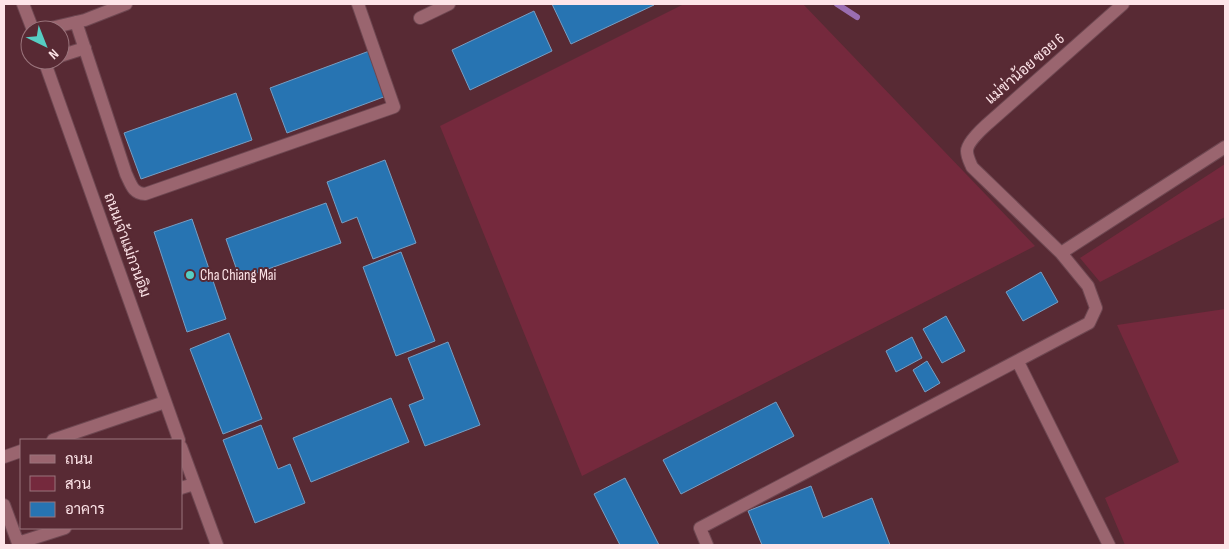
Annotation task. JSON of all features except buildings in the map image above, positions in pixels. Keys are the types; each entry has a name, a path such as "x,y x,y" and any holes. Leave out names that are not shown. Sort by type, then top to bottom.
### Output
{"street":[{"path":"24,4 30,20"},
{"path":"70,23 85,20 126,4"},
{"path":"76,22 126,174 134,190 139,194 145,194 394,107 358,4"},
{"path":"420,18 449,4"},
{"name":"แม่ข่าน้อย ซอย 6","path":"1061,253 972,167 966,150 968,145 992,120 1123,4"},
{"path":"70,53 85,48"},
{"name":"ถนนเจ้าแม่กวนอิม","path":"49,70 179,439"},
{"path":"706,545 700,528 1089,323 1096,308 1088,286 1061,253 1225,147"},
{"path":"1018,362 1109,545"},
{"path":"62,439 165,402"},
{"path":"182,450 217,545"},
{"path":"4,457 20,451"},
{"path":"182,488 194,484"},
{"path":"4,505 18,544 62,529"}],"green space":[{"path":"684,4 803,4 1035,246 582,476 440,126"},
{"path":"1225,164 1225,217 1100,282 1080,258"},
{"path":"1225,309 1225,545 1125,545 1105,498 1179,462 1117,325"}],"waterway":[{"path":"837,4 857,17"}],"place":[{"name":"Cha Chiang Mai","path":"190,275"}]}
